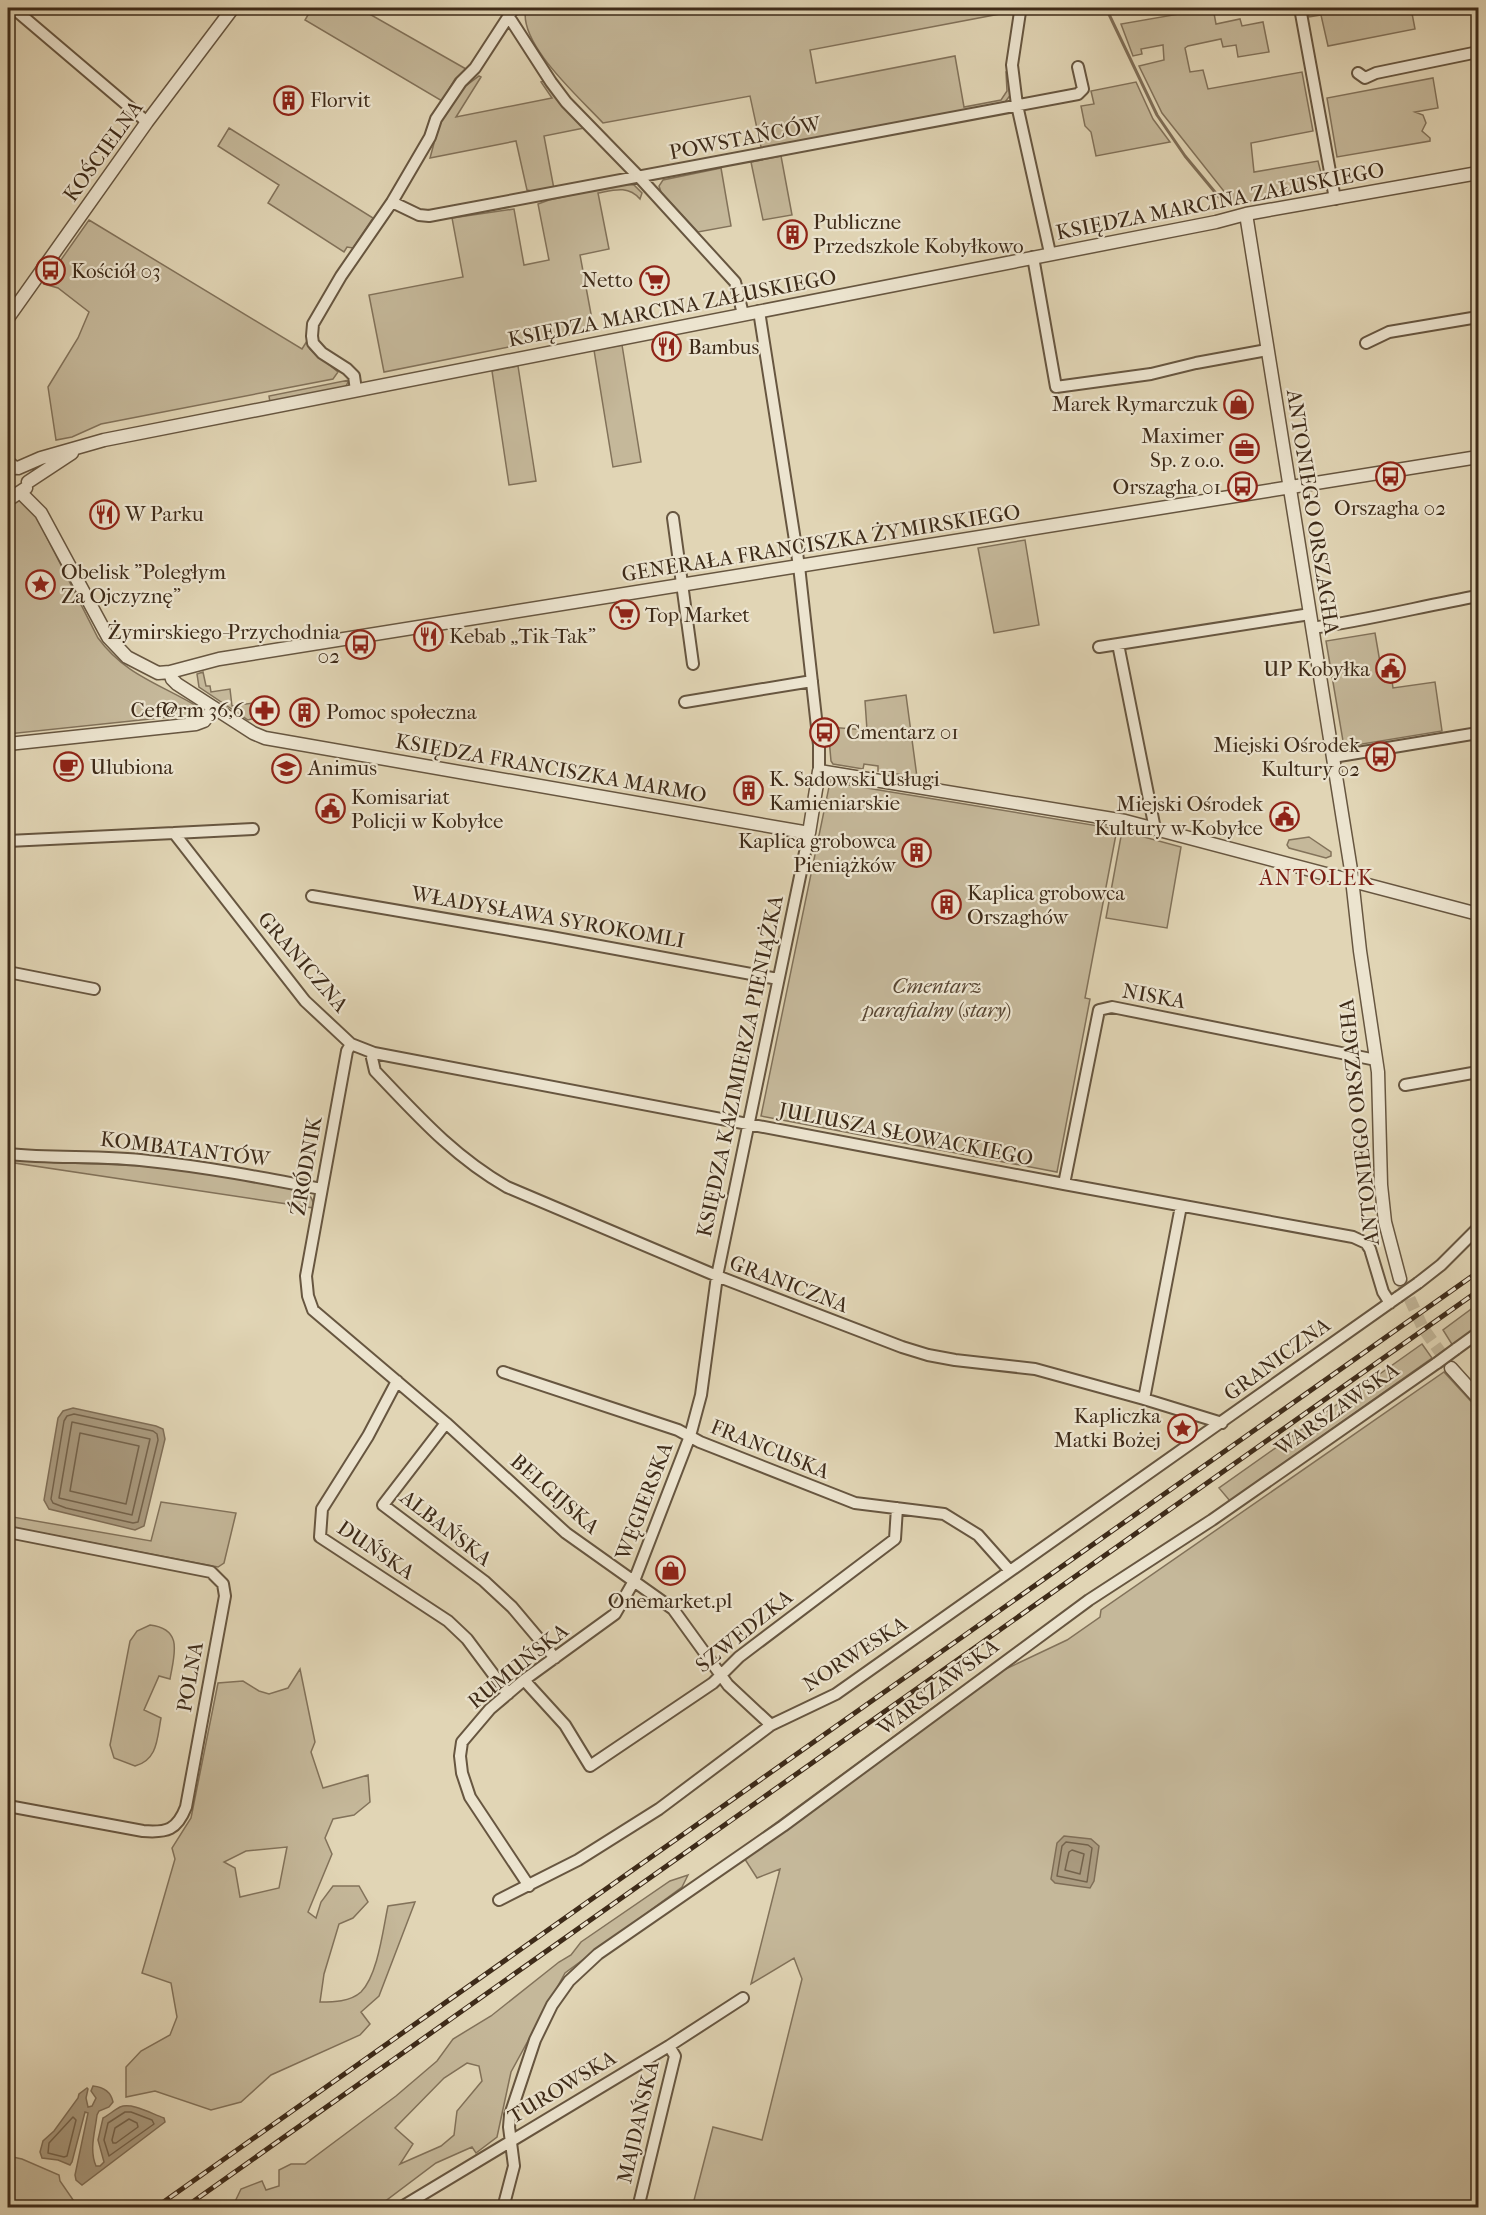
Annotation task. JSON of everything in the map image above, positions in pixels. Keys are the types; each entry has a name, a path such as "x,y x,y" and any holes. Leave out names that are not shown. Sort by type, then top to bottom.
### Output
{"street":[{"path":"13,8 147,122"},
{"name":"KOŚCIELNA","path":"8,318 147,122 233,8"},
{"path":"1300,8 1335,199"},
{"path":"356,390 354,376 322,353 314,343 313,324 341,276 393,202 430,137 436,119 461,82 475,68 512,12 551,82 567,102 640,177 735,282 743,314"},
{"path":"1020,12 1012,65 1017,105 1050,253"},
{"path":"1358,74 1365,78 1371,77 1376,73 1479,52"},
{"name":"POWSTAŃCÓW","path":"393,202 419,215 429,216 1078,94 1083,89 1078,67"},
{"name":"KSIĘDZA MARCINA ZAŁUSKIEGO","path":"12,467 86,444 1246,214 1479,173"},
{"name":"ANTONIEGO ORSZAGHA","path":"1246,214 1353,881 1360,951 1376,1060 1381,1185 1388,1238 1400,1279"},
{"path":"1033,257 1056,387 1151,374 1196,363 1267,351"},
{"name":"KSIĘDZA KAZIMIERZA PIENIĄŻKA","path":"690,1436 700,1395 717,1276 809,833 819,771 819,745 799,566 759,311"},
{"path":"1366,342 1389,332 1479,317"},
{"name":"KSIĘDZA MARCINA ZAŁUSKIEGO","path":"18,491 86,444"},
{"name":"GENERAŁA FRANCISZKA ŻYMIRSKIEGO","path":"170,672 219,659 1479,457"},
{"path":"12,467 23,471 18,491 38,502 41,513 108,637 133,661 158,673 170,672"},
{"path":"673,518 693,664"},
{"path":"1312,628 1360,621 1410,608 1479,596"},
{"path":"1099,647 1310,614"},
{"path":"1118,645 1155,829"},
{"name":"KSIĘDZA FRANCISZKA MARMO","path":"170,672 177,684 253,733 265,738 809,833"},
{"path":"685,702 812,681"},
{"path":"8,744 196,724 204,720 214,708"},
{"path":"1333,757 1479,733"},
{"path":"819,771 1118,820 1479,914"},
{"path":"8,841 253,829"},
{"name":"GRANICZNA","path":"174,833 305,1001 351,1044 374,1053 372,1058 375,1071 444,1143 485,1175 507,1187 717,1276 816,1316 928,1355 1035,1369 1222,1423 1418,1283 1441,1265 1479,1228"},
{"name":"WŁADYSŁAWA SYROKOMLI","path":"312,896 778,979"},
{"path":"8,972 94,989"},
{"name":"NISKA","path":"1064,1185 1099,1010 1112,1007 1376,1060"},
{"name":"ŹRÓDNIK","path":"308,1296 306,1276 347,1051 351,1044"},
{"name":"JULIUSZA SŁOWACKIEGO","path":"374,1053 1361,1240 1370,1249 1381,1286 1394,1300"},
{"path":"1405,1085 1479,1072"},
{"name":"KOMBATANTÓW","path":"8,1154 43,1158 88,1156 148,1161 260,1177 321,1189"},
{"path":"1144,1399 1182,1206"},
{"name":"BELGIJSKA","path":"308,1296 318,1316 446,1423 566,1533 673,1610 728,1685 771,1725"},
{"name":"WARSZAWSKA","path":"503,2208 514,2166 509,2127 513,2101 535,2040 552,2005 568,1981 598,1954 783,1826 1089,1600 1212,1520 1479,1333"},
{"path":"1451,1368 1479,1398"},
{"name":"FRANCUSKA","path":"503,1372 690,1436 855,1503 944,1514 978,1535 1010,1571"},
{"name":"DUŃSKA","path":"397,1381 368,1437 322,1509 321,1537 447,1621 467,1639 508,1694"},
{"name":"ALBAŃSKA","path":"446,1423 382,1504 484,1581 512,1607 555,1658"},
{"name":"NORWESKA","path":"499,1900 578,1860 659,1809 771,1725 836,1694 1222,1423"},
{"name":"WĘGIERSKA","path":"634,1581 690,1436"},
{"name":"SZWEDZKA","path":"524,1680 565,1725 590,1766 713,1683 721,1673 895,1539 897,1508"},
{"name":"POLNA","path":"8,1532 211,1572 223,1584 225,1596 186,1807 182,1818 174,1827 162,1832 143,1831 8,1806"},
{"name":"RUMUŃSKA","path":"529,1886 470,1797 462,1773 460,1756 462,1742 490,1708 524,1680 615,1614 634,1581"},
{"name":"TUROWSKA","path":"400,2208 511,2139 527,2132 669,2046 743,1998"},
{"name":"MAJDAŃSKA","path":"638,2208 675,2056 669,2046"}],"green space":[{"path":"312,8 359,8 466,69 455,79 442,101 305,20"},
{"path":"526,8 1012,8 1010,12 810,50 816,83 955,56 964,107 1001,100 1007,91 1006,72 1009,72 1012,93 1005,102 766,150 761,147 750,96 603,123 566,85 540,53 526,22"},
{"path":"1213,8 1216,24 1240,19 1242,26 1263,22 1269,52 1238,57 1236,45 1223,47 1221,39 1188,46 1185,48 1190,72 1203,70 1208,89 1302,72 1313,131 1251,143 1254,172 1318,161 1323,181 1320,188 1234,204 1162,113 1139,66 1164,60 1163,45 1141,49 1142,54 1133,56 1121,24"},
{"path":"1307,8 1411,8 1415,29 1328,46 1321,15 1309,17"},
{"path":"479,76 481,77 456,117 552,98 541,82 544,81 584,128 544,136 554,189 536,192 527,190 516,141 430,158 440,121 463,88"},
{"path":"1433,78 1438,108 1415,112 1423,115 1426,123 1422,131 1430,138 1430,141 1337,157 1327,98"},
{"path":"1136,82 1153,119 1170,142 1096,156 1091,132 1085,126 1081,106 1094,104 1091,91"},
{"path":"229,128 373,218 353,248 347,247 344,252 268,203 279,185 218,146"},
{"path":"781,156 792,215 763,220 751,162"},
{"path":"721,168 731,226 698,232 661,192 659,186 663,180"},
{"path":"622,184 634,185 642,193 640,199 626,190 598,193 609,249 580,255 594,330 384,372 369,295 463,277 452,218 514,209 524,265 549,260 538,204"},
{"path":"89,220 302,349 307,341 310,349 338,372 333,379 101,424 72,437 56,440 48,387 78,338 89,312 58,288 44,284"},
{"path":"622,345 641,462 613,467 594,350"},
{"path":"518,366 536,481 509,485 492,371"},
{"path":"349,380 345,388 270,402 269,396"},
{"path":"15,500 23,500 32,508 98,638 109,651 132,671 200,708 199,715 8,734 8,504"},
{"path":"1025,540 1039,625 994,633 978,548"},
{"path":"1375,633 1382,674 1392,681 1393,688 1435,682 1442,731 1344,747 1326,641"},
{"path":"203,672 206,686 210,686 211,692 230,689 232,706 253,703 255,718 248,720 199,687 197,674"},
{"path":"906,695 917,777 878,771 878,766 864,764 863,769 833,764 828,727 867,730 865,701"},
{"name":"Cmentarz parafialny (stary)","path":"830,782 1117,829 1085,998 1090,999 1057,1172 761,1116"},
{"path":"1122,831 1181,847 1167,928 1106,918"},
{"path":"1309,837 1331,852 1331,856 1326,858 1289,848 1287,845 1289,840"},
{"path":"8,1159 161,1167 222,1175 302,1189 311,1197 314,1208 8,1162"},
{"path":"1478,1304 1478,1328 1453,1346 1443,1330"},
{"path":"1422,1344 1432,1358 1230,1501 1219,1488"},
{"path":"1444,1372 1478,1409 1478,2207 692,2208 713,2127 762,2140 802,1979 794,1958 751,1984 780,1869 757,1878 739,1850 949,1696 1067,1640 1100,1617 1101,1610"},
{"path":"161,1502 236,1513 224,1563 218,1567 10,1527 13,1517 151,1541"},
{"path":"150,1625 161,1627 168,1632 174,1644 174,1652 170,1679 159,1676 144,1710 161,1718 155,1747 148,1759 135,1766 114,1758 110,1745 130,1641 137,1631"},
{"path":"300,1669 315,1742 311,1752 323,1788 368,1775 370,1802 354,1815 333,1819 325,1838 332,1854 308,1912 316,1918 321,1902 333,1886 359,1886 368,1902 353,1918 339,1924 324,1974 320,2002 347,2000 361,1992 372,1975 376,1963 388,1906 415,1902 379,1996 361,2012 370,2024 360,2035 271,2075 241,2102 211,2110 155,2091 126,2097 126,2067 141,2051 170,2035 177,2017 171,1983 142,1973 175,1859 172,1848 191,1818 218,1683 243,1681 269,1694 288,1688","holes":["287,1847 279,1888 240,1897 235,1868 224,1862 246,1851"]},
{"path":"688,1875 682,1887 565,1973 511,2072 497,2137 476,2153 472,2147 436,2163 384,2202 370,2207 232,2208 241,2189 262,2181 266,2190 279,2186 279,2170 291,2164 305,2164 396,2096 437,2061 453,2039 491,2016 571,1955 581,1942 670,1881","holes":["467,2063 479,2066 482,2081 457,2111 454,2135 441,2146 400,2164 413,2144 395,2128 444,2078"]},
{"path":"8,2156 22,2159 59,2175 60,2181 78,2207 8,2207"}],"water":[{"path":"73,1408 163,1429 165,1439 144,1526 135,1530 49,1509 44,1500 58,1418 63,1411"},
{"path":"1064,1836 1091,1839 1099,1846 1094,1881 1090,1888 1055,1883 1051,1879 1057,1843"},
{"path":"93,2086 106,2091 113,2102 109,2107 99,2111 97,2115 93,2147 96,2166 104,2162 98,2140 103,2118 120,2107 136,2107 164,2118 165,2122 82,2185 76,2180 75,2175 88,2113 85,2112 70,2165 58,2160 42,2158 40,2152 43,2141 54,2131 79,2094 87,2088 88,2107 92,2106 96,2098 91,2091"}],"waterway":[{"path":"1106,8 1157,115 1185,156 1219,197"}],"tunnel":[{"path":"1402,1282 1423,1328 1450,1366"}],"railway":[{"path":"155,2208 1478,1272"},
{"path":"184,2208 1478,1291"}],"place":[{"name":"Florvit","path":"289,100"},
{"name":"Publiczne Przedszkole Kobyłkowo","path":"792,234"},
{"name":"Kościół 03","path":"50,271"},
{"name":"Netto","path":"654,280"},
{"name":"Bambus","path":"667,347"},
{"name":"Marek Rymarczuk","path":"1239,404"},
{"name":"Maximer Sp. z o.o.","path":"1245,448"},
{"name":"Orszagha 02","path":"1390,477"},
{"name":"Orszagha 01","path":"1242,487"},
{"name":"W Parku","path":"104,514"},
{"name":"Obelisk \"Poległym Za Ojczyznę\"","path":"40,584"},
{"name":"Top Market","path":"624,615"},
{"name":"Kebab „Tik-Tak”","path":"428,636"},
{"name":"Żymirskiego-Przychodnia 02","path":"361,644"},
{"name":"UP Kobyłka","path":"1391,669"},
{"name":"Cef@rm 36,6","path":"265,710"},
{"name":"Pomoc społeczna","path":"305,712"},
{"name":"Cmentarz 01","path":"825,732"},
{"name":"Miejski Ośrodek Kultury 02","path":"1381,757"},
{"name":"Ulubiona","path":"69,767"},
{"name":"Animus","path":"287,768"},
{"name":"K. Sadowski Usługi Kamieniarskie","path":"748,791"},
{"name":"Komisariat Policji w Kobyłce","path":"330,809"},
{"name":"Miejski Ośrodek Kultury w Kobyłce","path":"1284,816"},
{"name":"Kaplica grobowca Pieniążków","path":"917,853"},
{"name":"Kaplica grobowca Orszaghów","path":"946,905"},
{"name":"Kapliczka Matki Bożej","path":"1182,1428"},
{"name":"Onemarket.pl","path":"670,1570"}],"district":[{"name":"ANTOLEK","path":"1317,878"}]}
